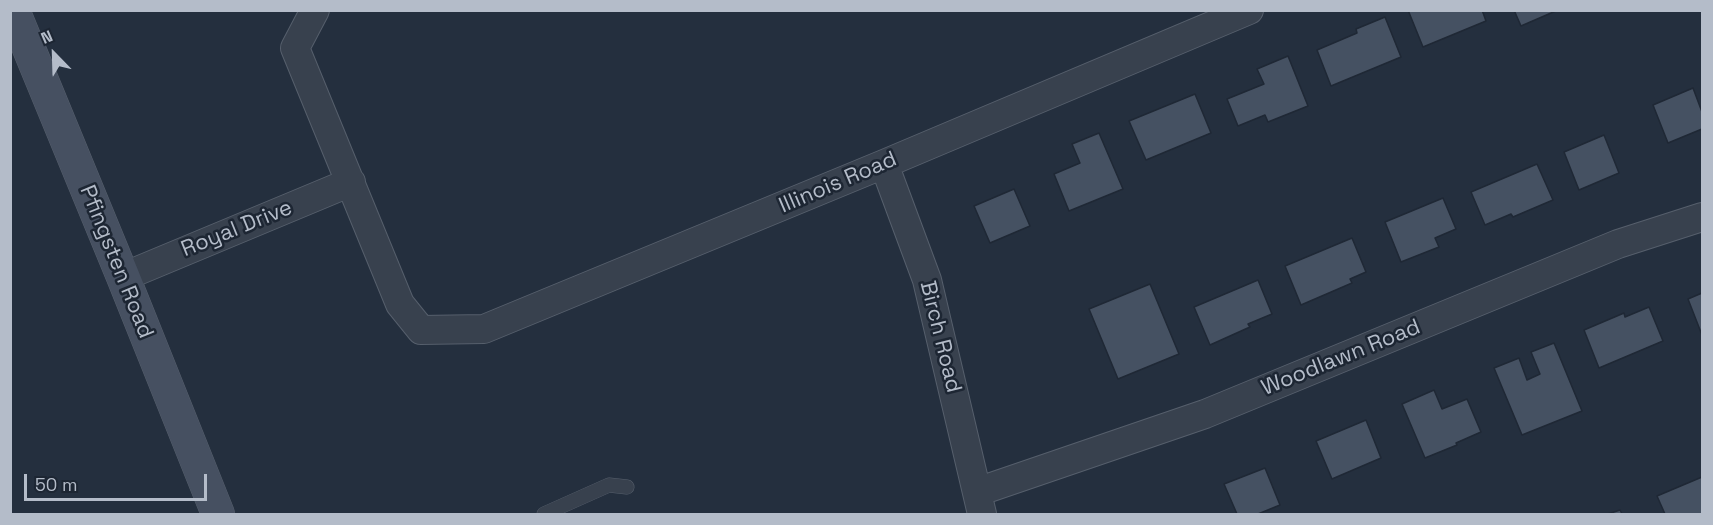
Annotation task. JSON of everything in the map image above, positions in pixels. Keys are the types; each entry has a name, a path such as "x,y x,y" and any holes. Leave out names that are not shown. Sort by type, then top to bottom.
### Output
{"main road":[{"name":"Pfingsten Road","path":"13,10 218,514"}],"street":[{"path":"315,10 296,48 351,182"},
{"name":"Illinois Road","path":"351,182 400,304 421,330 484,330 1249,10"},
{"name":"Birch Road","path":"884,164 927,280 979,503"},
{"name":"Royal Drive","path":"123,277 351,182"},
{"name":"Woodlawn Road","path":"979,503 1205,414 1618,244 1702,217"}],"lane":[{"path":"544,514 609,485 627,487"}],"building":[{"path":"1408,10 1482,10 1486,21 1423,47"},
{"path":"1514,10 1558,10 1521,26"},
{"path":"1385,17 1401,57 1331,86 1317,50 1357,33 1356,29"},
{"path":"1288,56 1308,106 1268,122 1265,115 1238,126 1227,99 1264,84 1257,69"},
{"path":"1693,88 1702,112 1702,129 1668,143 1653,105"},
{"path":"1195,94 1211,133 1146,160 1129,121"},
{"path":"1099,133 1123,189 1069,211 1054,174 1080,163 1072,144"},
{"path":"1604,135 1619,173 1579,190 1564,152"},
{"path":"1537,164 1553,200 1513,217 1511,214 1485,225 1471,192"},
{"path":"1014,189 1030,226 990,243 974,206"},
{"path":"1443,198 1456,229 1435,238 1439,247 1401,262 1385,222"},
{"path":"1352,238 1366,272 1350,279 1352,283 1301,305 1285,266"},
{"path":"1258,280 1272,314 1210,345 1194,307"},
{"path":"1150,284 1179,354 1118,379 1089,309"},
{"path":"1702,293 1702,335 1688,299"},
{"path":"1649,307 1663,341 1599,368 1584,330 1624,313 1625,317"},
{"path":"1554,343 1582,411 1522,435 1494,368 1519,358 1527,380 1540,374 1531,352"},
{"path":"1434,390 1442,409 1467,399 1481,432 1425,458 1402,404"},
{"path":"1366,420 1381,458 1332,479 1316,441"},
{"path":"1265,468 1280,505 1258,514 1237,514 1224,484"},
{"path":"1702,477 1702,514 1665,514 1657,496"},
{"path":"1620,510 1622,514 1608,514"}]}
